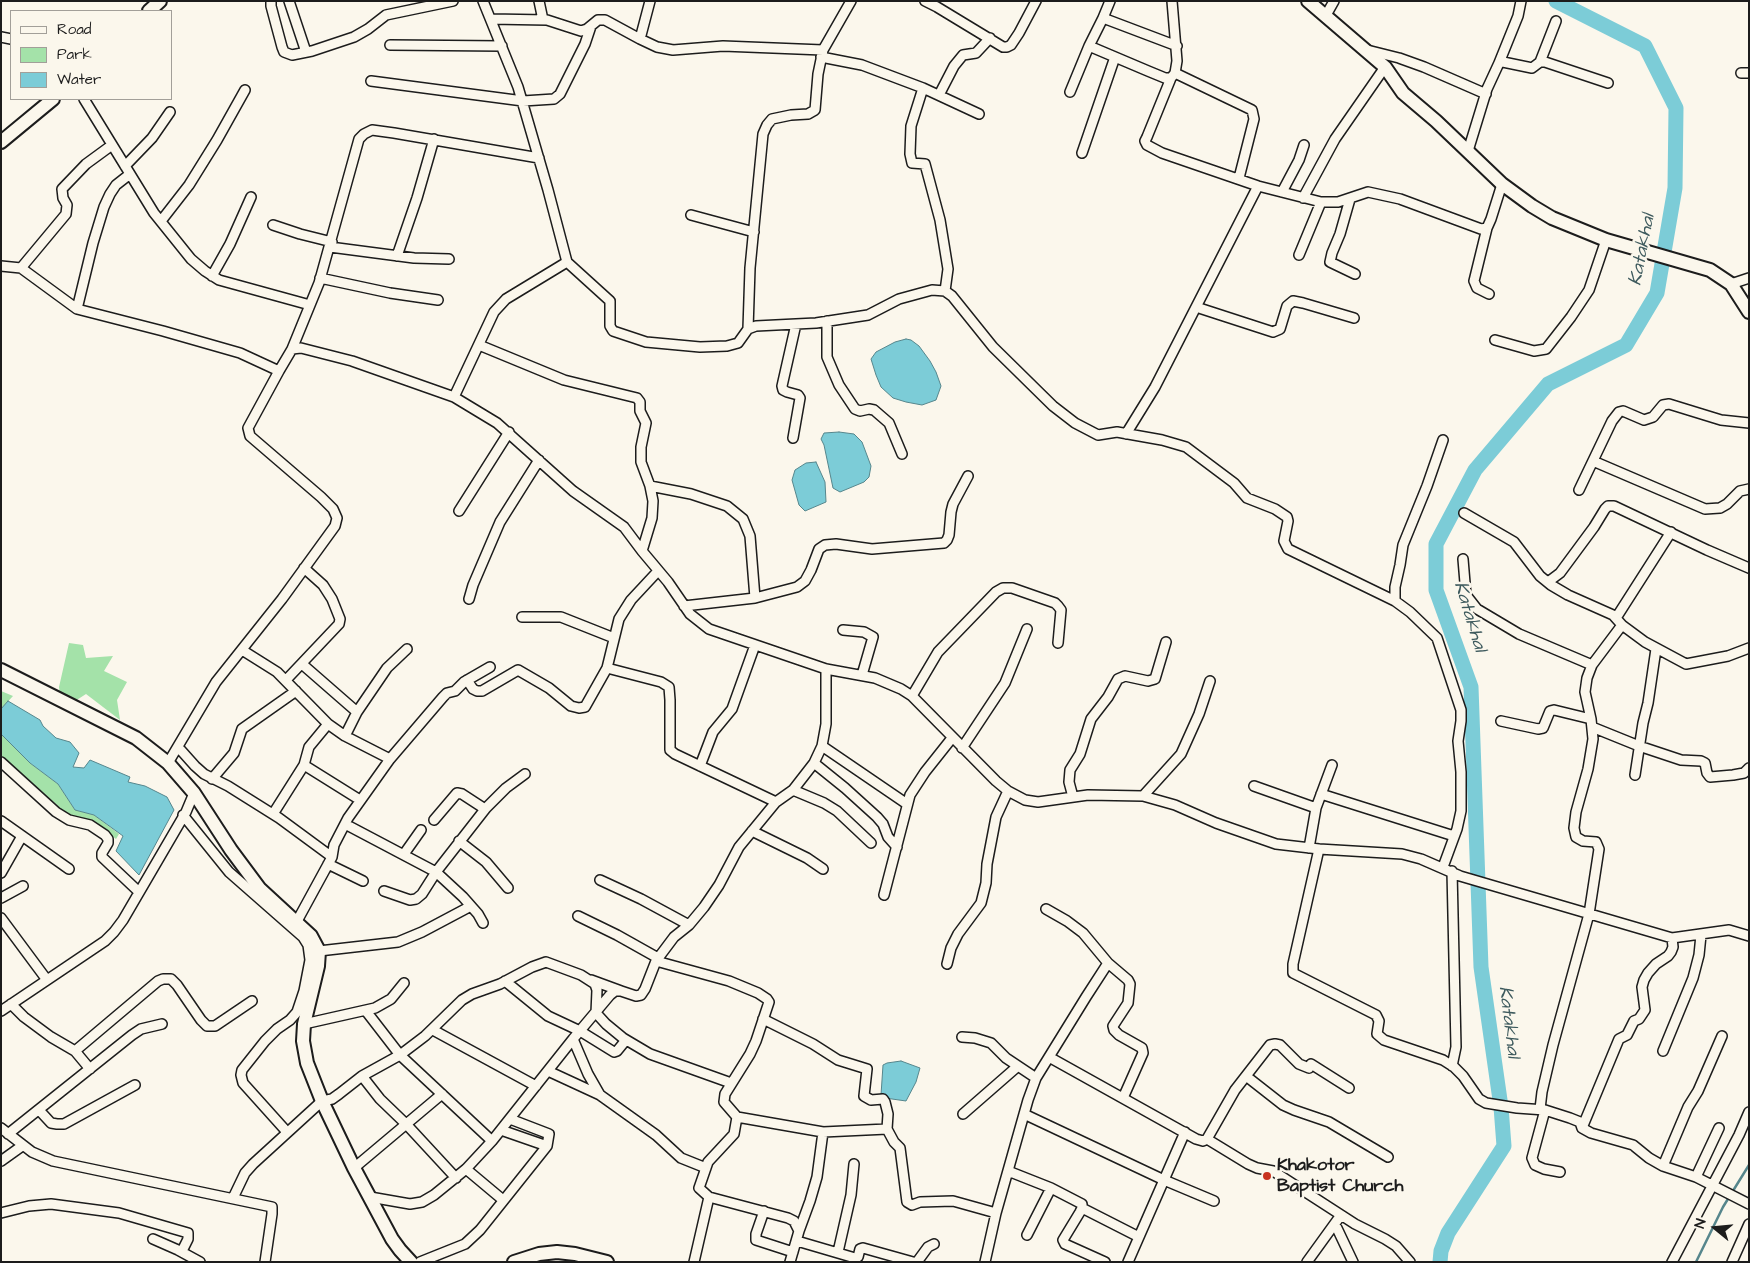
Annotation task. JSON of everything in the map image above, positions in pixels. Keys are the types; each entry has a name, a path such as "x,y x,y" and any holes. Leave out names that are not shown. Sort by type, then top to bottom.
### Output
{"street":[{"path":"151,10 160,1"},
{"path":"272,1 274,18 284,52 292,55 354,37 386,15 453,1"},
{"path":"289,1 306,52"},
{"path":"482,1 502,46 522,101 567,262 610,300 610,326 617,334 646,342 700,347 727,346 738,343 748,329 750,268 763,134 772,119 808,114 815,110 822,54 851,1"},
{"path":"540,1 543,20"},
{"path":"640,39 650,1"},
{"path":"925,1 1003,47 1011,45 1036,1"},
{"path":"1070,92 1110,1"},
{"path":"1172,1 1177,61 1173,76 1145,142 1147,145 1162,153 1258,186 1303,198 1321,202 1338,202 1368,192 1400,199 1470,226 1481,229 1487,228"},
{"path":"1308,1 1385,68 1403,93 1436,121 1502,184 1532,206 1552,218 1606,240 1710,270 1731,284 1749,312"},
{"path":"1325,17 1334,1"},
{"path":"1468,151 1486,94 1518,16 1521,1"},
{"path":"1103,18 1177,46"},
{"path":"491,19 543,20 581,31 587,29 598,20 605,20 657,47 673,50 723,46 822,54 862,65 923,88 978,114"},
{"path":"1499,63 1536,67 1540,62 1556,21"},
{"path":"371,82 522,101 549,100 558,97 585,44 592,24"},
{"path":"939,95 954,66 963,55 976,53 990,38"},
{"path":"390,45 502,46"},
{"path":"1089,46 1165,78 1173,76 1252,110 1254,119 1238,178"},
{"path":"1364,49 1416,64 1486,94"},
{"path":"1082,153 1115,57"},
{"path":"1540,62 1608,83"},
{"path":"1303,198 1334,139 1385,68"},
{"path":"923,88 911,126 910,154 912,163 925,164 940,220 948,269 945,291"},
{"path":"161,221 194,177 245,90"},
{"path":"1,142 52,100"},
{"path":"85,100 161,221 191,259 219,280 310,306"},
{"path":"77,309 93,243 110,194 170,112"},
{"path":"168,763 216,682 335,526 337,518 333,509 250,436 248,428 292,349 310,306 331,245 359,139 372,130 539,158"},
{"path":"397,256 417,198 434,139"},
{"path":"20,268 66,214 67,206 63,198 62,189 86,164 112,145"},
{"path":"1282,192 1299,160 1304,145"},
{"path":"1489,294 1477,288 1474,281 1487,228 1502,184"},
{"path":"1126,434 1155,387 1258,186"},
{"path":"212,276 230,244 251,197"},
{"path":"1350,199 1330,262 1355,274"},
{"path":"1300,255 1321,202"},
{"path":"691,215 754,232"},
{"path":"273,225 331,245 397,256 449,259"},
{"path":"1495,340 1534,351 1546,349 1572,317 1589,290 1606,240"},
{"path":"454,397 494,312 506,299 567,262"},
{"path":"1,266 20,268 77,309 163,331 240,354 279,371"},
{"path":"320,278 390,293 438,300"},
{"path":"1731,284 1749,278"},
{"path":"748,329 756,326 827,321 868,314 899,299 932,290 945,291 952,296 993,348 1053,406 1075,424 1098,434 1117,432 1162,440 1186,447 1234,483 1247,498 1275,509 1287,517 1284,541 1288,549 1395,602 1410,612 1437,638 1461,710 1458,741 1462,793 1460,811 1454,836 1443,867"},
{"path":"1196,307 1273,332 1280,329 1287,306 1293,301 1354,318"},
{"path":"827,321 827,357 839,385 855,409 860,411 874,410 889,423 902,454"},
{"path":"793,438 800,398 798,395 783,390 782,386 796,324"},
{"path":"479,345 564,380 637,398 640,402 640,411 646,423 641,447 641,462 653,500 652,518 642,551"},
{"path":"292,349 301,348 352,360 454,397 490,418 509,432 573,491 624,527 684,606 698,621 709,629 826,669 862,675 901,689 912,696 962,748 1008,790 1025,800 1048,802 1088,795 1143,796 1174,804 1216,823 1276,844 1319,849 1402,854 1421,858 1456,874 1672,938 1730,930 1749,936"},
{"path":"1579,490 1615,416 1619,412 1623,411 1644,420 1653,417 1664,405 1669,404 1721,420 1749,423"},
{"path":"459,511 509,432"},
{"path":"1395,602 1394,586 1403,545 1443,440"},
{"path":"469,599 473,585 500,522 539,460"},
{"path":"1592,461 1705,508 1720,508 1740,491 1749,489"},
{"path":"684,606 755,598 796,587 805,581 819,549 826,545 872,549 944,543 949,535 953,504 968,476"},
{"path":"650,486 690,494 728,506 743,520 750,536 755,598"},
{"path":"1548,582 1560,572 1608,506 1621,507 1707,550 1749,568"},
{"path":"1464,513 1514,542 1540,576 1548,582 1568,595 1603,610 1656,649 1686,664 1728,656 1749,648"},
{"path":"1560,1172 1535,1165 1532,1158 1543,1109 1542,1092 1589,914 1599,849 1596,842 1583,841 1576,837 1574,828 1593,739 1592,723 1585,692 1587,678 1592,665 1670,532"},
{"path":"1463,559 1466,594 1477,608 1519,634 1592,665"},
{"path":"286,680 337,628 340,619 332,599 324,586 304,568"},
{"path":"467,680 473,689 482,691 518,670 549,688 571,706 585,707 607,668 619,619 631,600 658,571"},
{"path":"912,696 938,652 996,592 1003,588 1012,588 1055,603 1061,610 1058,643"},
{"path":"522,617 561,617 614,638"},
{"path":"962,748 1005,683 1027,629"},
{"path":"843,630 864,632 873,637 862,675"},
{"path":"1073,797 1069,782 1070,770 1080,754 1091,719 1121,677 1125,676 1148,681 1155,679 1166,642"},
{"path":"700,766 713,732 732,709 755,645"},
{"path":"1635,775 1656,649"},
{"path":"242,650 286,680 328,724 345,736 390,759"},
{"path":"345,736 357,712 387,668 408,650"},
{"path":"302,664 357,712"},
{"path":"296,922 330,861 334,845 345,824 390,759 447,693 455,691 467,680 490,667"},
{"path":"607,668 661,682 669,687 670,750 675,754 776,802"},
{"path":"233,1198 252,1164 322,1101 332,1099 362,1076 400,1054 433,1030 462,1000 480,990 546,962 621,991 636,996 641,995 646,989 657,960 674,937 689,925 719,885 739,847 776,802 793,790 814,763 822,746 826,724 826,669"},
{"path":"1,670 136,738 168,763 194,793 231,850 254,881 311,936 319,951 318,966 304,1024 303,1041 307,1063 322,1101 354,1168 392,1239 411,1262"},
{"path":"1143,796 1181,754 1199,714 1210,681"},
{"path":"212,779 234,753 242,729 296,691"},
{"path":"1501,722 1538,729 1543,728 1550,711 1554,710 1592,723 1639,746 1681,760 1702,761 1705,763 1710,777 1733,775 1744,772 1749,768"},
{"path":"272,814 304,764 309,747 328,724"},
{"path":"884,895 907,804 916,785 952,738"},
{"path":"178,746 194,766 212,779 228,786 272,814 330,861 363,881"},
{"path":"822,746 907,804"},
{"path":"1,762 56,812 70,820 90,825 105,836 108,839 102,852 102,857 139,892"},
{"path":"814,763 845,788 883,824 888,837 897,847"},
{"path":"304,764 360,800"},
{"path":"1309,848 1316,808 1332,765"},
{"path":"384,891 416,900 485,809 506,788 525,774"},
{"path":"1254,786 1316,808"},
{"path":"793,790 824,803 837,811 871,843"},
{"path":"947,964 951,948 958,934 980,903 986,883 987,864 996,817 1008,790"},
{"path":"1,1011 105,941 114,932 184,815 194,793"},
{"path":"434,820 456,793 462,794 485,809"},
{"path":"1321,794 1454,836"},
{"path":"184,815 229,872 303,937 308,945 310,960 304,991 297,1012 265,1041 242,1070 241,1075 243,1083 287,1132"},
{"path":"1,821 69,869"},
{"path":"345,824 436,872 471,906 483,923"},
{"path":"404,854 421,830"},
{"path":"752,831 807,858 823,869"},
{"path":"1,873 22,836"},
{"path":"459,841 486,862 508,888"},
{"path":"1319,849 1293,964 1293,973 1376,1015 1379,1021 1378,1034 1384,1040 1443,1060 1452,1066 1463,1076 1479,1099 1486,1103 1517,1108 1543,1109 1580,1122 1582,1128 1591,1133 1633,1145 1648,1158 1663,1166 1696,1177 1748,1204"},
{"path":"1452,1066 1456,1047 1456,874"},
{"path":"600,880 641,899 689,925"},
{"path":"1,898 23,886"},
{"path":"319,951 398,942 422,932 471,906"},
{"path":"1046,909 1068,921 1082,933 1108,963 1128,980 1130,984 1128,1003 1113,1026 1119,1035 1142,1048 1143,1053 1123,1098"},
{"path":"578,916 617,935 657,960 758,992 767,999 769,1002 750,1054 725,1094 724,1102 737,1116 823,1132 887,1129"},
{"path":"1,918 47,980"},
{"path":"1663,1051 1693,978 1699,954 1701,935"},
{"path":"1582,1128 1619,1039 1627,1035 1634,1021 1645,1010 1642,987 1644,980 1656,964 1671,952 1672,938"},
{"path":"985,1262 996,1213 1036,1078 1108,963"},
{"path":"74,1051 163,978 171,979 207,1026 215,1026 252,1001"},
{"path":"588,979 595,984 597,990 596,1013 626,1040 655,1056 731,1083"},
{"path":"505,981 548,1016 580,1031 614,1052 626,1040"},
{"path":"304,1024 366,1011 391,999 404,983"},
{"path":"370,1198 410,1204 422,1202 456,1178 492,1141 573,1039 615,991 621,991"},
{"path":"11,1004 24,1017 74,1051 90,1069"},
{"path":"366,1011 400,1054 492,1141"},
{"path":"763,1019 813,1044 838,1060 867,1069 864,1096 871,1100 883,1099 885,1102 888,1114 887,1129 894,1142 900,1148 907,1202 912,1205 920,1202 953,1201 996,1213"},
{"path":"162,1024 141,1029 39,1110 5,1131 22,1146 43,1158 64,1164 272,1207 265,1262"},
{"path":"433,1030 536,1086"},
{"path":"1663,1166 1688,1107 1698,1091 1722,1036"},
{"path":"962,1037 985,1040 991,1043 1006,1058 1036,1078"},
{"path":"573,1039 588,1074 600,1095"},
{"path":"1048,1057 1196,1139 1203,1141 1207,1139 1235,1090 1270,1045 1280,1045 1299,1064 1309,1068 1311,1064 1349,1088"},
{"path":"963,1114 1018,1066"},
{"path":"548,1071 600,1095 656,1136 681,1158 706,1168"},
{"path":"362,1076 380,1099 456,1178"},
{"path":"1246,1076 1284,1105 1329,1122 1388,1157"},
{"path":"39,1110 51,1123 64,1124 135,1085"},
{"path":"354,1168 442,1094"},
{"path":"1672,1262 1714,1186 1749,1112"},
{"path":"1024,1114 1164,1180 1214,1201"},
{"path":"737,1116 734,1134 716,1152 706,1168 699,1188 709,1197 788,1218 794,1221 799,1231"},
{"path":"420,1262 466,1244 480,1230 546,1146 550,1138 549,1134 510,1119"},
{"path":"1696,1177 1719,1128"},
{"path":"501,1130 546,1146"},
{"path":"790,1262 814,1189 823,1132"},
{"path":"1128,1262 1185,1132"},
{"path":"1207,1139 1248,1164 1273,1171 1341,1215 1396,1246 1410,1262"},
{"path":"1,1161 22,1146"},
{"path":"838,1252 851,1195 854,1164"},
{"path":"466,1169 503,1200"},
{"path":"1008,1171 1051,1188 1082,1204 1082,1208 1139,1237"},
{"path":"1026,1235 1051,1188"},
{"path":"694,1262 709,1197"},
{"path":"1,1213 29,1206 51,1204 79,1206 126,1214 188,1233 188,1239 182,1251"},
{"path":"1082,1208 1063,1240 1065,1244 1105,1262"},
{"path":"764,1211 756,1234 756,1240 793,1252"},
{"path":"1307,1262 1341,1215"},
{"path":"1335,1224 1353,1262"},
{"path":"1732,1262 1748,1225"},
{"path":"153,1239 182,1251 200,1262"},
{"path":"796,1241 855,1258 858,1257 860,1249 863,1248 913,1262"},
{"path":"917,1262 928,1248 934,1244"},
{"path":"514,1262 539,1254 557,1252 603,1261"}],"green space":[{"path":"69,643 83,645 86,658 113,656 104,671 127,682 117,700 120,720 86,694 69,705 60,696 59,687"},
{"path":"1,691 13,696 1,709"},
{"path":"1,734 30,763 58,784 75,810 94,815 119,834 116,839 92,820 69,817 53,801 62,812 23,780 1,757"}],"water":[{"path":"906,339 919,346 936,372 941,386 936,400 922,405 906,402 893,398 881,387 871,359 876,352 895,342"},
{"path":"824,433 854,434 862,442 871,466 869,477 864,482 840,492 833,488 821,439"},
{"path":"816,462 825,482 826,502 805,511 799,505 792,480 795,470 806,463"},
{"path":"8,701 40,720 43,726 56,738 70,742 79,753 73,767 84,768 90,760 130,777 128,782 145,786 167,797 174,810 139,875 116,851 123,836 94,815 75,810 58,784 30,763 1,734 1,709"},
{"path":"901,1061 920,1068 916,1082 906,1101 885,1098 881,1095 883,1065"}],"waterway":[{"name":"Katakhal","path":"1440,1262 1441,1251 1448,1233 1504,1146 1501,1107 1481,967 1471,687 1436,590 1436,544 1475,470 1548,384 1626,345 1657,293 1675,188 1676,108 1645,46 1556,1"},
{"name":"Katakhal","path":"1696,1262 1723,1207 1749,1165"}],"place":[{"name":"Khakotor Baptist Church","path":"1267,1176"}]}
